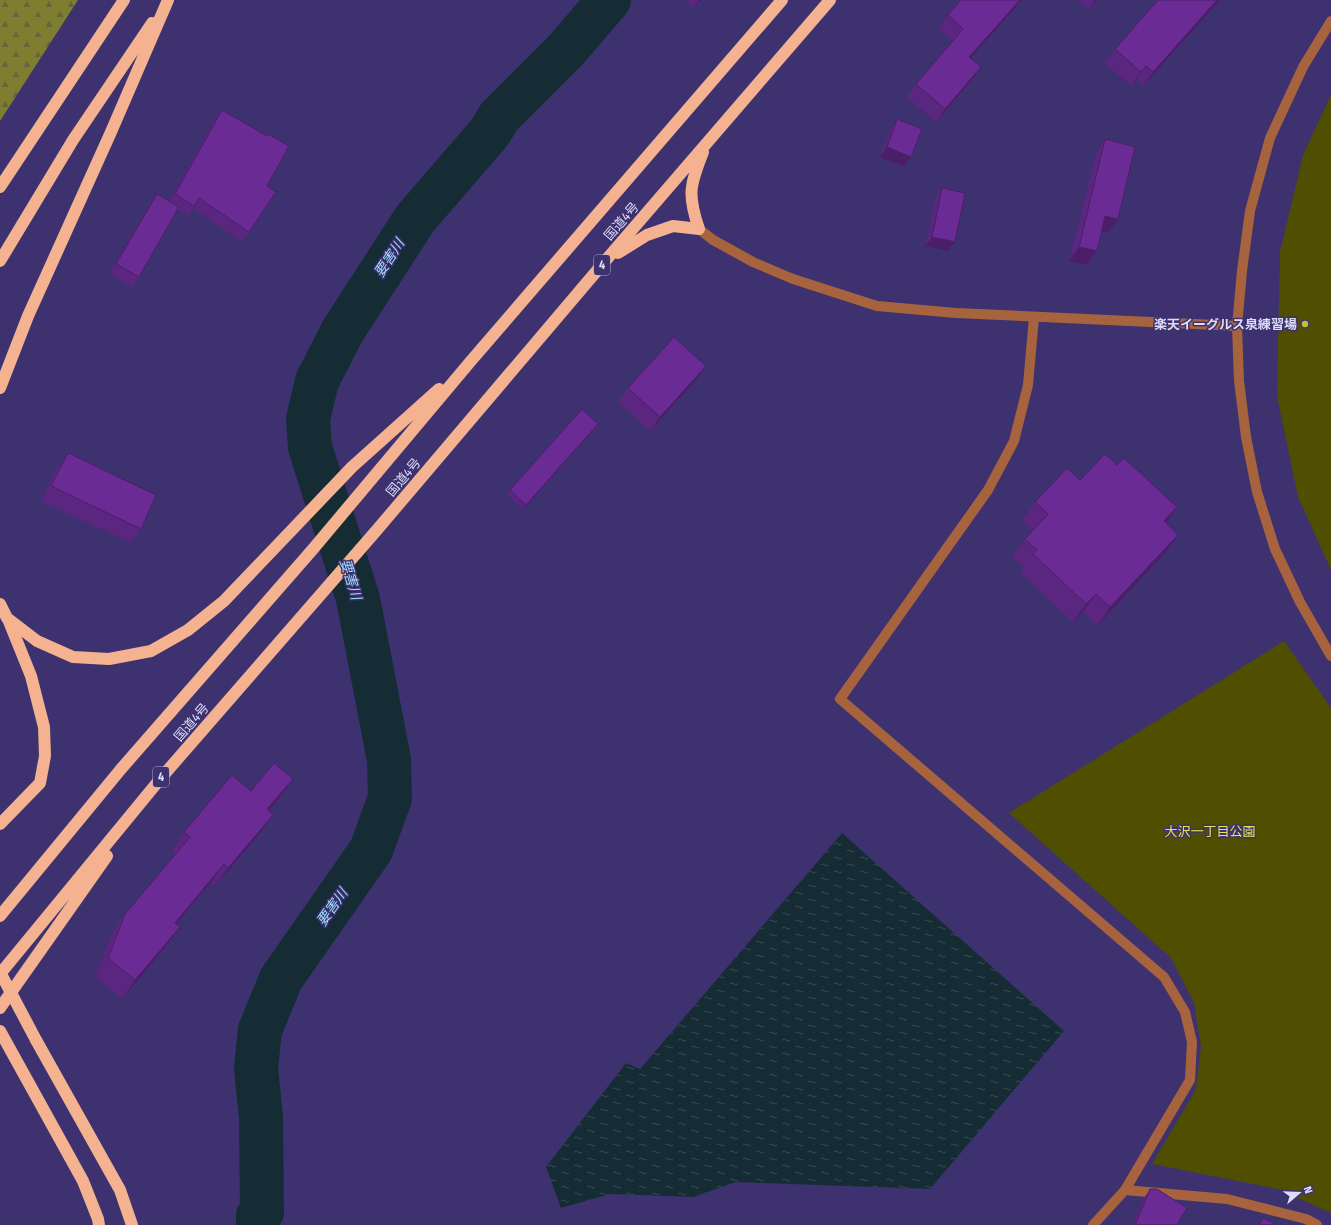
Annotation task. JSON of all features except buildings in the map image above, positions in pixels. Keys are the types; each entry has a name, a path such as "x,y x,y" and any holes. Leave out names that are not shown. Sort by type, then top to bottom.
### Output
{"highway":[{"path":"0,187 124,0"},
{"path":"0,261 73,140 168,0"},
{"path":"0,388 28,316 111,132 168,0"},
{"name":"国道4号","path":"0,916 121,769 313,549 470,362 782,0"},
{"name":"国道4号","path":"0,973 161,778 376,531 606,260 830,0"},
{"path":"606,260 647,235 673,226 699,229 692,209 691,192 694,176 706,144"},
{"path":"7,618 37,641 73,658 110,659 151,651 188,630 224,601 352,467 470,362"},
{"path":"0,604 31,676 44,727 45,756 40,783 0,824"},
{"path":"0,1008 161,778"},
{"path":"0,973 120,1190 132,1225"},
{"path":"0,1031 83,1181 99,1225"}],"street":[{"path":"1331,21 1303,67 1270,138 1250,211 1242,271 1238,326 1239,382 1246,437 1257,492 1275,549 1300,602 1331,656"},
{"path":"699,229 713,240 773,271 793,279 877,306 956,313 1238,326"},
{"path":"1034,317 1028,386 1014,441 988,490 840,700 1164,977 1185,1012 1192,1042 1190,1080 1125,1190 1093,1225"},
{"path":"1125,1190 1227,1199 1306,1219 1317,1225"}],"green space":[{"path":"0,0 78,0 0,121"},
{"name":"楽天イーグルス泉練習場","path":"1331,95 1331,570 1298,497 1277,396 1280,252 1303,155"},
{"name":"大沢一丁目公園","path":"1284,641 1331,708 1331,1213 1278,1189 1152,1164 1196,1089 1201,1046 1194,1003 1171,958 1009,813"}],"water":[{"path":"842,833 1064,1031 930,1189 736,1182 693,1197 610,1194 561,1208 546,1167 626,1063 640,1069"}],"waterway":[{"name":"要害川","path":"258,1225 258,1216 262,1212 261,1118 256,1068 260,1030 281,979 371,850 390,798 389,760 358,599 310,447 308,419 317,381 342,332 415,219 490,132 499,117 566,50 609,0"}],"place":[{"name":"楽天イーグルス泉練習場","path":"1305,324"}]}
